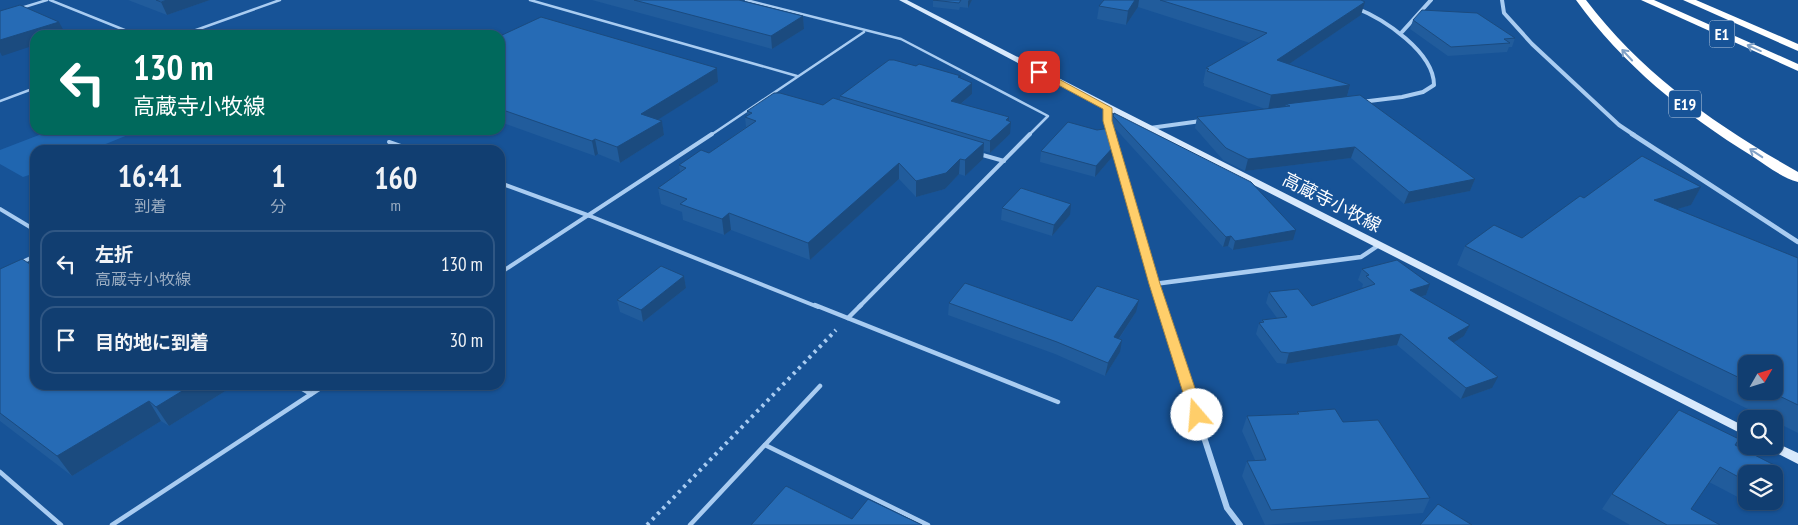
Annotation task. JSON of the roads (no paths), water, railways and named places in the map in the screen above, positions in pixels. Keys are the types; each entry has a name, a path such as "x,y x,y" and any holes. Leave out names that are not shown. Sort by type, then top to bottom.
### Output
{"highway":[{"name":"E19","path":"1581,0 1631,60 1666,90 1714,125 1798,178"},
{"name":"E1","path":"1646,0 1798,68"},
{"name":"E1","path":"1688,0 1798,48"}],"main road":[{"name":"高蔵寺小牧線","path":"902,0 1108,108 1738,428"},
{"path":"1783,451 1798,459"}],"street":[{"path":"1402,32 1431,0"},
{"path":"1502,0 1504,13 1532,44 1619,125 1798,242"},
{"path":"1348,6 1377,16 1402,32 1434,75 1434,85 1423,92 1402,97 1354,102"},
{"path":"1108,108 1107,121 1154,284 1227,508 1240,525"},
{"path":"1150,128 1211,120"},
{"path":"1154,284 1360,257 1379,245"}],"lane":[{"path":"19,8 49,0 125,30"},
{"path":"196,30 280,0"},
{"path":"530,0 797,76"},
{"path":"746,0 864,32 901,39 1048,116 848,318"},
{"path":"505,270 590,216 864,32"},
{"path":"0,100 30,90"},
{"path":"774,91 783,94"},
{"path":"389,142 398,145"},
{"path":"976,153 1004,161"},
{"path":"505,185 590,216 1058,402"},
{"path":"0,209 30,227"},
{"path":"18,264 30,258"},
{"path":"690,525 820,386"},
{"path":"304,390 311,394"},
{"path":"112,525 317,390"},
{"path":"765,445 928,525"},
{"path":"0,472 61,525"}]}
